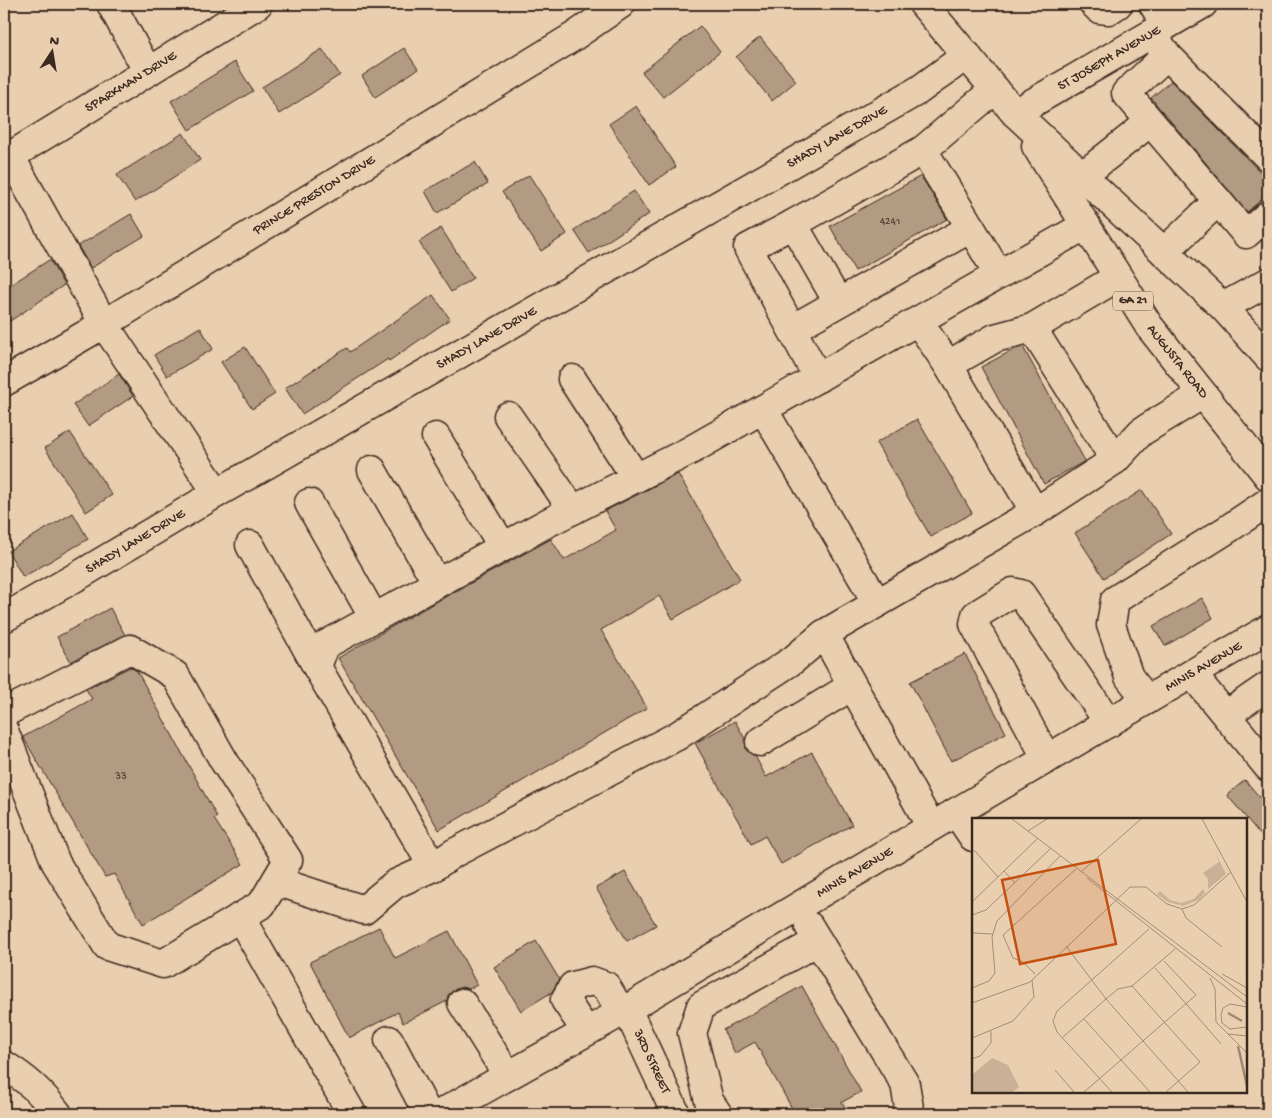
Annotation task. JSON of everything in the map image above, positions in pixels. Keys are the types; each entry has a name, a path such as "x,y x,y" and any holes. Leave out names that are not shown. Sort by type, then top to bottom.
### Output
{"main road":[{"path":"111,4 148,72"},
{"name":"SPARKMAN DRIVE","path":"7,158 258,4"},
{"name":"PRINCE PRESTON DRIVE","path":"4,382 104,324 573,37 622,4"},
{"name":"AUGUSTA ROAD","path":"923,4 1015,113 1223,307 1268,358"},
{"name":"ST JOSEPH AVENUE","path":"1015,113 1203,4"},
{"path":"1268,157 1159,30 1126,93 1246,234 1268,215"},
{"name":"SHADY LANE DRIVE","path":"4,618 217,493 919,90 967,55"},
{"path":"818,378 748,248 923,150 995,89"},
{"name":"AUGUSTA ROAD","path":"1015,113 1149,326 1268,476"},
{"path":"1082,176 1150,122"},
{"path":"923,150 999,275"},
{"path":"7,158 104,324 217,493"},
{"path":"1164,252 1218,201"},
{"path":"793,224 838,302"},
{"path":"317,667 325,645 503,547 691,450 1086,226"},
{"path":"792,329 971,228"},
{"path":"948,365 995,338 1032,328 1118,277"},
{"path":"1223,307 1268,282"},
{"path":"918,321 948,365 1035,512"},
{"path":"1032,328 1115,460"},
{"path":"572,379 636,478"},
{"path":"276,881 364,910 394,884 433,867 454,853 676,736 793,660 824,634 1035,512 1115,460 1141,432 1203,394"},
{"path":"763,408 877,603"},
{"path":"508,416 573,510"},
{"path":"436,437 503,547"},
{"path":"372,470 437,584"},
{"path":"1147,700 1129,677 1111,625 1115,600 1268,502"},
{"path":"309,503 374,618"},
{"path":"250,545 317,667 433,867"},
{"path":"1047,759 974,624 976,615 1013,592 1021,594 1109,723"},
{"path":"824,634 931,827"},
{"name":"MINIS AVENUE","path":"440,1114 624,1010 1147,700 1192,674 1265,637"},
{"path":"4,713 130,649 175,674 224,761 288,860 262,904 163,964 107,946 56,862 4,731"},
{"path":"1192,674 1268,767"},
{"path":"760,742 852,686"},
{"path":"1226,715 1268,686"},
{"path":"956,812 972,836"},
{"path":"798,907 905,1084 910,1114"},
{"path":"240,917 352,1114"},
{"path":"718,1114 710,1101 692,1033 701,1006 818,941"},
{"name":"3RD STREET","path":"586,1031 565,1000 573,986 592,981 606,986 624,1010 676,1114"},
{"path":"462,1003 508,1076"},
{"path":"389,1040 428,1114"},
{"path":"4,1065 42,1093 58,1114"}],"building":[{"path":"700,26 720,52 663,97 642,72"},
{"path":"760,37 796,81 772,101 736,57"},
{"path":"404,48 418,69 375,97 362,76"},
{"path":"322,49 340,75 279,114 262,87"},
{"path":"235,62 253,91 189,130 171,101"},
{"path":"1171,81 1268,180 1268,194 1247,212 1151,98"},
{"path":"636,106 676,167 649,185 609,124"},
{"path":"183,133 200,160 135,202 117,175"},
{"path":"475,162 488,184 437,213 425,191"},
{"path":"529,175 567,234 541,251 502,192"},
{"path":"921,176 947,219 855,271 830,226"},
{"path":"634,191 649,214 589,253 574,230"},
{"path":"131,214 144,236 91,268 78,246"},
{"path":"441,228 473,278 451,292 419,242"},
{"path":"49,260 64,285 4,325 4,289"},
{"path":"433,295 450,319 389,361 388,359 302,414 285,388 347,348 350,352"},
{"path":"200,327 213,349 167,376 154,355"},
{"path":"245,347 275,394 252,409 221,362"},
{"path":"1023,347 1085,461 1044,484 981,367 1015,349"},
{"path":"119,374 133,396 88,426 73,405"},
{"path":"917,419 972,513 931,537 876,443"},
{"path":"70,432 112,495 86,512 45,448"},
{"path":"678,474 740,579 673,619 659,596 601,630 647,708 439,830 338,658 551,539 564,560 616,530 605,511"},
{"path":"1142,490 1171,534 1104,578 1075,533"},
{"path":"73,513 88,539 23,577 8,551"},
{"path":"1202,598 1213,618 1165,646 1153,626"},
{"path":"110,608 125,635 71,662 57,637"},
{"path":"965,654 1006,733 951,761 910,682"},
{"path":"130,667 137,671 217,817 214,819 243,864 143,924 114,874 105,877 23,737 92,699 86,689"},
{"path":"735,721 745,739 746,750 755,756 766,777 812,752 852,825 781,864 765,836 751,844 695,743"},
{"path":"1245,780 1268,807 1268,844 1247,818 1227,795"},
{"path":"625,872 656,925 627,941 596,888"},
{"path":"379,927 395,958 449,931 477,985 469,989 462,987 454,990 448,995 447,1001 403,1023 398,1012 349,1038 310,962"},
{"path":"536,941 559,979 552,992 521,1011 494,967"},
{"path":"802,986 861,1092 842,1102 849,1114 795,1114 755,1042 735,1053 723,1030"}]}
